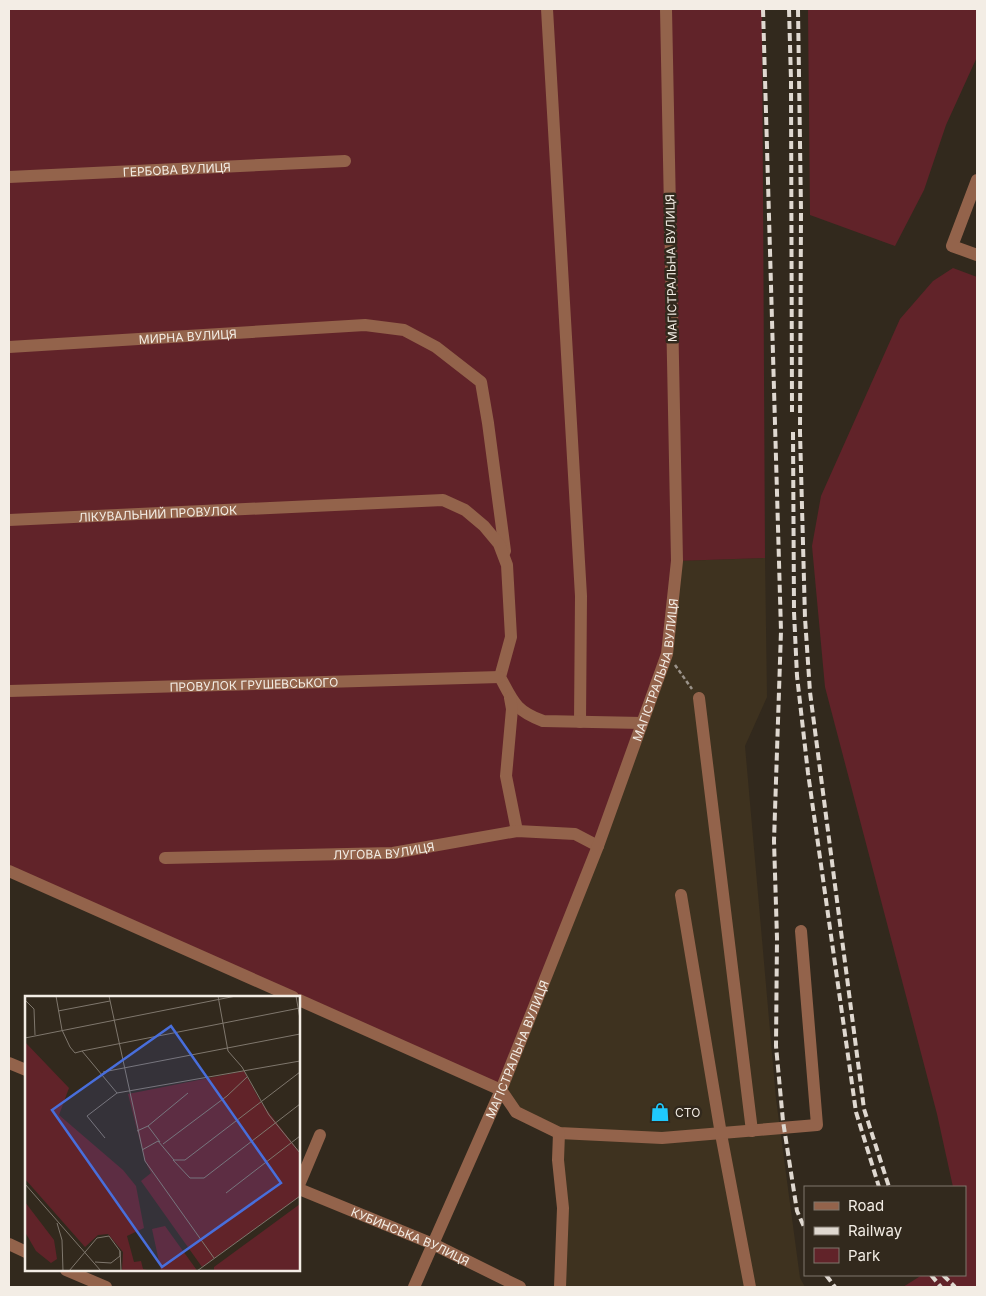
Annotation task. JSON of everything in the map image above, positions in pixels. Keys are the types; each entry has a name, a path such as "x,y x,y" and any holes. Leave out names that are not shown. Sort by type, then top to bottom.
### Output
{"street":[{"path":"547,9 581,596 580,722"},
{"name":"МАГІСТРАЛЬНА ВУЛИЦЯ","path":"414,1287 501,1090 598,846 667,654 677,561 666,9"},
{"name":"ГЕРБОВА ВУЛИЦЯ","path":"9,177 344,161"},
{"path":"977,180 952,246 977,255"},
{"name":"МИРНА ВУЛИЦЯ","path":"9,347 365,325 404,330 436,347 481,382 507,565 511,637 500,677"},
{"name":"ЛІКУВАЛЬНИЙ ПРОВУЛОК","path":"9,520 443,500 465,510 484,526 499,544 507,565"},
{"path":"500,677 519,709 542,721 642,723"},
{"name":"ПРОВУЛОК ГРУШЕВСЬКОГО","path":"9,690 500,677"},
{"path":"510,695 512,709 506,776 516,831"},
{"path":"699,698 752,1131"},
{"name":"ЛУГОВА ВУЛИЦЯ","path":"165,858 393,852 516,831 575,834 598,846"},
{"path":"9,871 291,996"},
{"path":"681,895 721,1134 750,1287"},
{"path":"300,1000 501,1090 516,1112 559,1133 662,1138 817,1125 801,931"},
{"path":"9,1063 25,1070"},
{"path":"559,1133 558,1160 563,1208 560,1287"},
{"path":"300,1183 320,1135"},
{"name":"КУБИНСЬКА ВУЛИЦЯ","path":"300,1189 434,1244 520,1287"},
{"path":"9,1244 25,1252"},
{"path":"68,1271 106,1287"}],"path":[{"path":"667,654 699,698"}],"shaded area":[{"path":"765,558 767,697 745,746 776,1099 800,1278 805,1287 560,1287 559,1133 516,1112 501,1090 677,561"}],"green space":[{"path":"9,9 762,9 765,558 677,561 667,654 501,1090 300,1001 300,996 290,996 9,871"},
{"path":"808,9 977,9 977,57 946,125 924,190 895,246 810,215"},
{"path":"953,268 977,277 977,1287 903,1287 920,1276 966,1276 966,1186 953,1186 937,1114 825,687 812,546 821,496 900,319 933,281"}],"railway":[{"path":"763,9 781,631 774,841 777,938 776,1046 783,1121 797,1211 804,1227"},
{"path":"789,9 792,412"},
{"path":"798,9 801,210 800,432 805,618 810,692 864,1109 889,1186"},
{"path":"793,432 794,612 797,676 808,773 856,1112 879,1186"},
{"path":"827,1276 835,1287"},
{"path":"932,1276 941,1287"},
{"path":"944,1276 955,1287"}],"place":[{"name":"СТО","path":"660,1112"}]}
